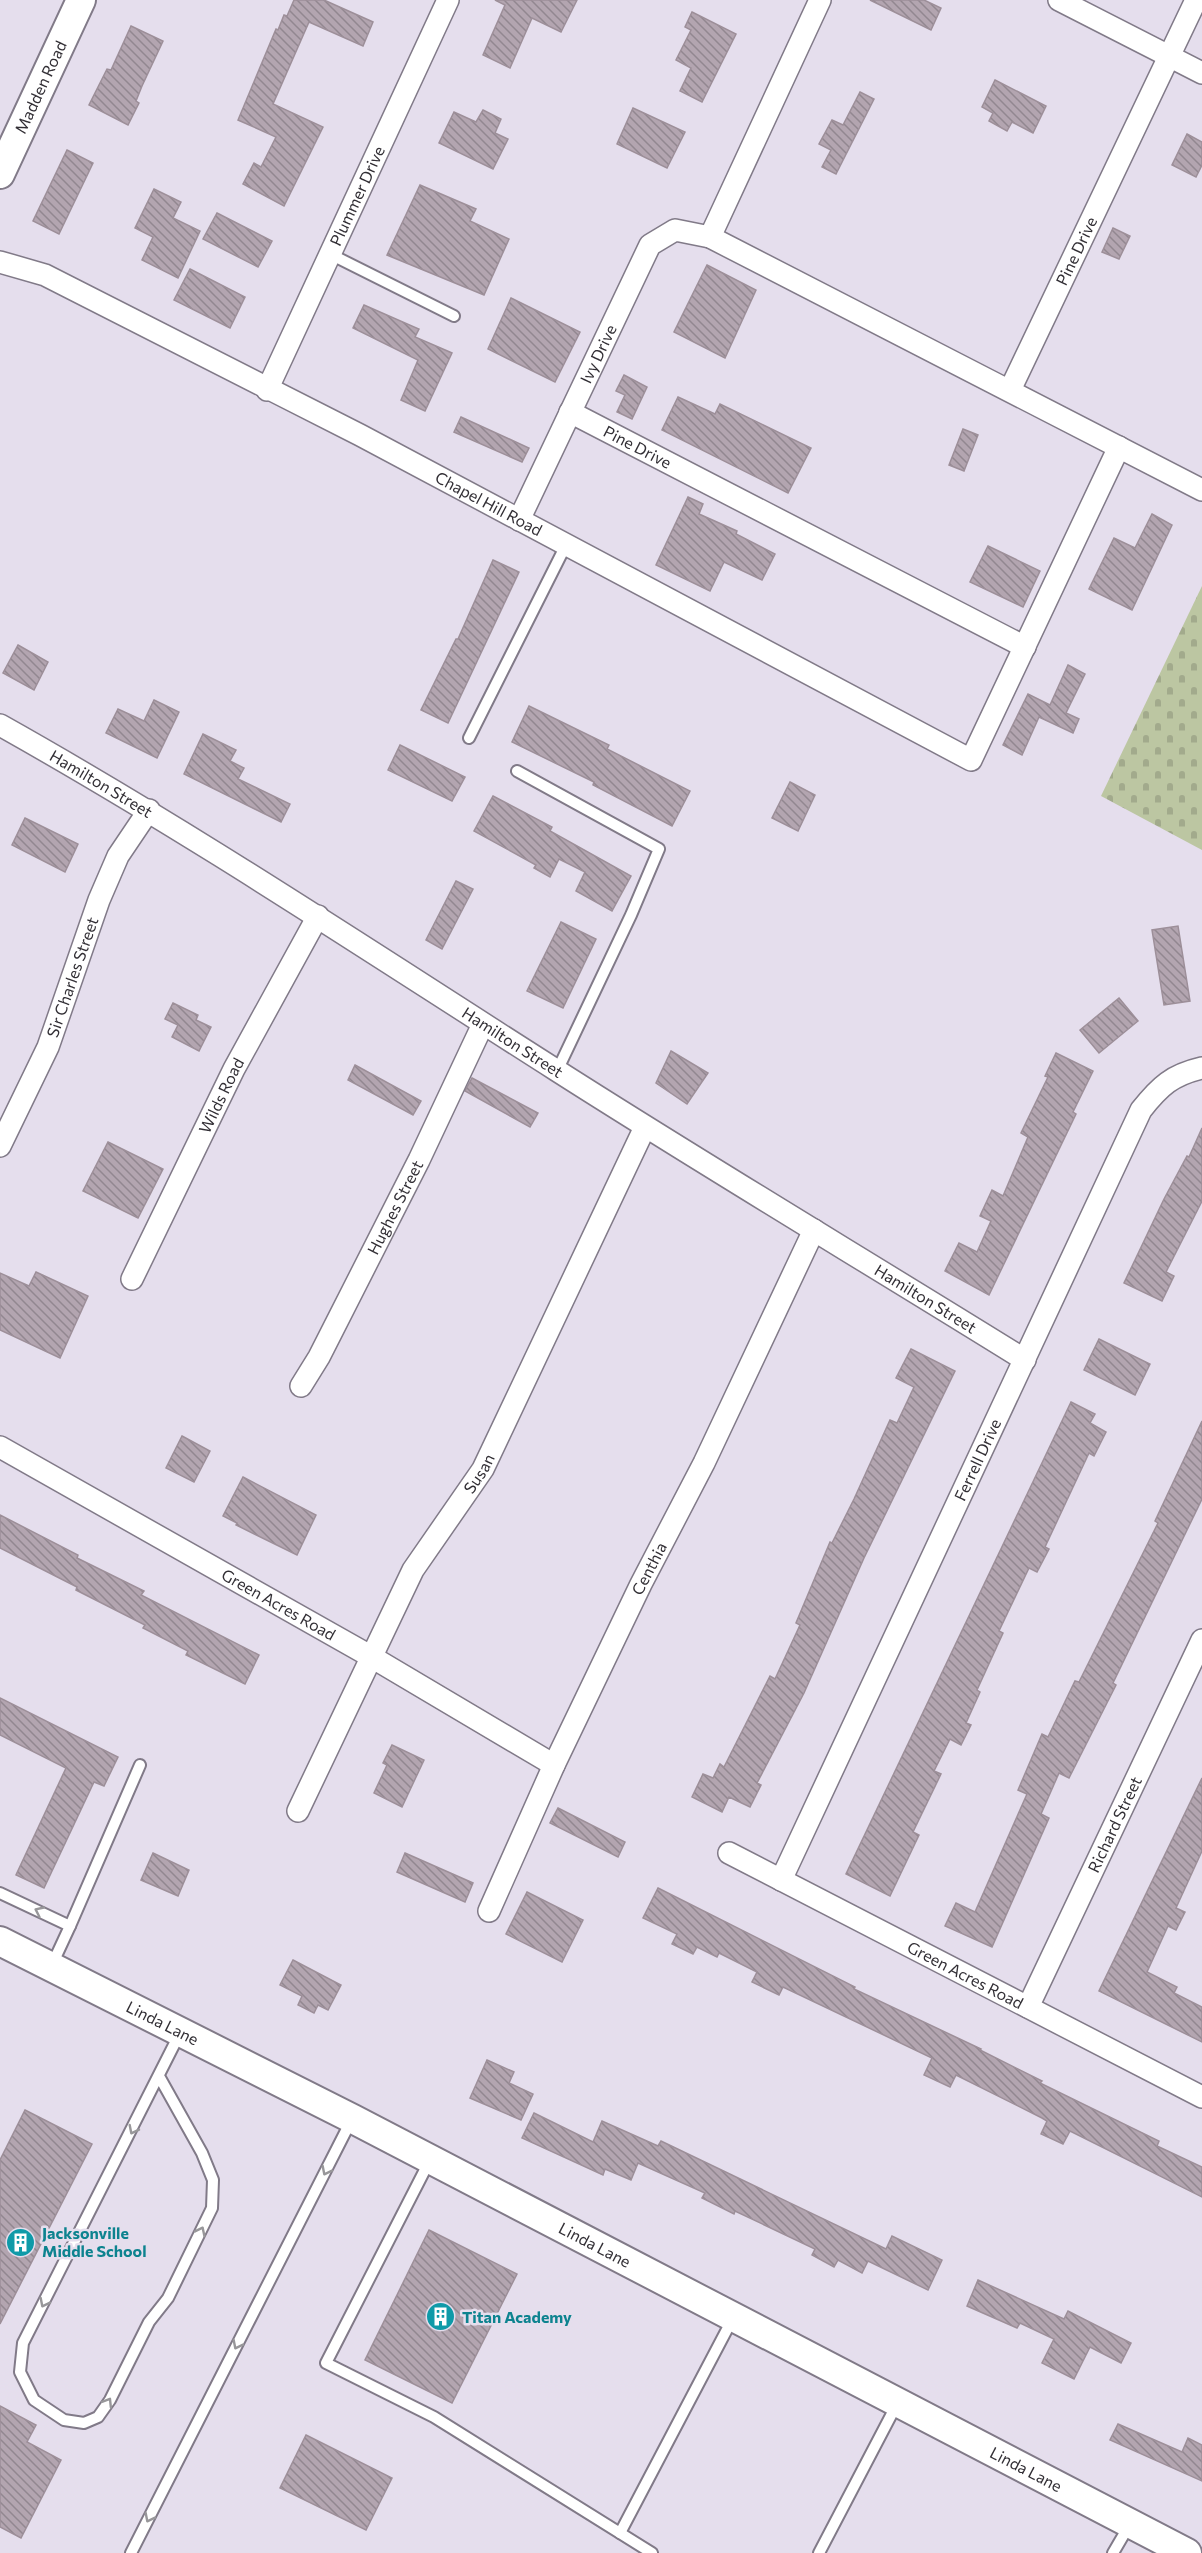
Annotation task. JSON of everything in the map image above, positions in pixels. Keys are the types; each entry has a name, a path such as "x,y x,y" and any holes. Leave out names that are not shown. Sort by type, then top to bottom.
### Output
{"street":[{"name":"Madden Road","path":"0,174 81,0"},
{"name":"Plummer Drive","path":"267,390 448,0"},
{"path":"710,237 820,0"},
{"path":"1059,0 1202,74"},
{"name":"Pine Drive","path":"1010,390 1196,0"},
{"name":"Ivy Drive","path":"519,520 650,245 675,230 710,237 1010,390"},
{"name":"Chapel Hill Road","path":"0,262 45,275 267,390 360,435 971,760 1024,647"},
{"path":"1010,390 1202,490"},
{"name":"Pine Drive","path":"570,412 1024,647"},
{"path":"1024,647 1119,447"},
{"name":"Hamilton Street","path":"0,725 149,810 645,1127 1025,1360"},
{"name":"Sir Charles Street","path":"0,1146 48,1047 99,900 118,856 149,810"},
{"name":"Wilds Road","path":"132,1279 234,1069 318,916"},
{"name":"Hughes Street","path":"301,1386 319,1357 419,1160 483,1024"},
{"name":"Ferrell Drive","path":"781,1880 1141,1110 1170,1080 1183,1073 1202,1068"},
{"name":"Susan","path":"298,1811 413,1570 483,1469 645,1127"},
{"name":"Centhia","path":"489,1911 554,1765 641,1584 704,1463 814,1230"},
{"name":"Green Acres Road","path":"0,1447 370,1656 554,1765"},
{"name":"Richard Street","path":"1028,2007 1202,1640"},
{"name":"Green Acres Road","path":"729,1853 1202,2097"},
{"name":"Linda Lane","path":"0,1941 430,2159 1187,2553"}],"lane":[{"path":"330,254 454,316"},
{"path":"469,738 566,545"},
{"path":"517,771 659,849 631,915 556,1071"},
{"path":"51,1967 141,1765"},
{"path":"0,1893 70,1926"},
{"path":"159,2078 202,2153 213,2180 212,2208 168,2298 149,2322 110,2400 98,2417 84,2422 64,2420 34,2400 20,2372 23,2343 180,2033"},
{"path":"131,2553 352,2119"},
{"path":"430,2159 326,2363 434,2417 652,2553"},
{"path":"620,2533 734,2317"},
{"path":"819,2553 897,2403"},
{"path":"1113,2553 1131,2524"}],"green space":[{"path":"1202,586 1202,850 1101,796"}],"building":[{"path":"294,0 324,0 373,22 363,46 309,22 273,104 323,127 284,206 243,184 254,163 261,167 276,137 238,120 276,29 278,30 284,15 287,16"},
{"path":"495,0 577,0 561,32 532,18 510,68 483,55 505,5"},
{"path":"870,0 924,0 941,8 931,30"},
{"path":"692,12 736,34 702,102 680,91 691,68 676,60 691,30 685,27"},
{"path":"131,26 163,41 142,86 136,101 139,103 128,125 89,105 107,69 111,70"},
{"path":"995,80 1046,106 1033,133 1012,122 1007,131 989,121 993,113 982,107"},
{"path":"860,92 874,99 836,174 822,167 831,150 819,144 832,120 843,125"},
{"path":"633,108 685,132 667,168 617,144"},
{"path":"483,110 501,119 495,133 508,139 493,169 439,143 454,112 476,122"},
{"path":"1187,134 1202,142 1202,165 1196,177 1172,165"},
{"path":"67,150 93,163 59,234 33,221"},
{"path":"420,185 476,209 470,221 509,239 484,295 387,255"},
{"path":"154,189 181,202 173,218 200,231 178,278 142,260 153,237 135,228"},
{"path":"217,213 272,241 258,267 203,239"},
{"path":"1113,228 1130,236 1119,259 1102,252"},
{"path":"707,265 756,290 725,358 674,332"},
{"path":"190,269 245,297 230,328 174,300"},
{"path":"511,298 580,332 555,382 488,349"},
{"path":"364,305 419,329 415,337 452,353 425,411 401,400 418,360 353,328"},
{"path":"624,375 647,387 632,419 617,412 625,395 616,391"},
{"path":"678,397 715,414 720,404 811,448 788,493 662,430"},
{"path":"461,417 529,448 522,462 454,432"},
{"path":"963,429 978,435 964,471 949,465"},
{"path":"688,497 703,504 699,514 737,531 736,534 775,554 762,580 724,562 710,591 656,565"},
{"path":"1152,514 1172,525 1132,610 1089,589 1114,538 1135,548"},
{"path":"988,546 1040,571 1023,607 970,582"},
{"path":"493,560 519,572 448,723 421,710 458,639"},
{"path":"18,645 48,662 34,690 3,673"},
{"path":"1068,665 1085,674 1066,713 1079,719 1073,733 1039,717 1022,755 1003,745 1028,694 1050,705"},
{"path":"154,700 179,712 157,758 106,733 118,709 144,721"},
{"path":"529,706 609,745 607,749 690,791 672,826 593,785 594,782 512,742"},
{"path":"203,734 236,750 230,761 244,768 238,779 290,804 281,822 184,774"},
{"path":"400,745 465,777 452,801 388,770"},
{"path":"790,782 815,795 798,831 772,818"},
{"path":"493,796 552,827 550,831 631,876 612,911 576,891 585,872 559,859 550,877 534,868 536,865 474,831"},
{"path":"25,818 78,844 65,872 12,845"},
{"path":"456,881 473,889 442,949 426,940"},
{"path":"561,922 596,939 563,1008 527,991"},
{"path":"1178,926 1190,1001 1164,1005 1152,930"},
{"path":"1119,998 1138,1021 1099,1053 1080,1030"},
{"path":"173,1003 198,1015 196,1020 211,1027 199,1051 172,1037 178,1025 165,1019"},
{"path":"671,1051 708,1073 687,1104 656,1083"},
{"path":"1056,1053 1093,1071 1073,1112 1076,1114 989,1295 945,1271 959,1243 977,1252 991,1221 980,1216 992,1190 1003,1196 1028,1137 1021,1133 1048,1077 1045,1076"},
{"path":"355,1065 421,1101 413,1115 348,1080"},
{"path":"472,1078 538,1113 530,1127 465,1091"},
{"path":"1202,1128 1202,1201 1166,1272 1174,1276 1162,1301 1124,1283 1164,1199 1187,1156 1189,1157"},
{"path":"108,1142 163,1169 138,1218 83,1191"},
{"path":"36,1272 88,1296 60,1358 0,1330 0,1273 29,1286"},
{"path":"1099,1339 1150,1364 1135,1395 1084,1370"},
{"path":"911,1349 955,1371 864,1558 804,1693 757,1783 761,1785 750,1807 729,1797 722,1812 692,1797 703,1774 713,1778 720,1764 724,1767 770,1676 775,1679 800,1625 796,1623 830,1542 832,1543 854,1499 890,1420 897,1423 914,1387 896,1378"},
{"path":"1071,1402 1095,1414 1090,1423 1106,1432 1094,1456 1089,1453 1045,1547 1049,1549 1037,1572 1029,1568 999,1631 1003,1633 977,1690 980,1692 966,1723 971,1725 961,1745 950,1739 934,1771 941,1774 913,1832 919,1835 890,1896 846,1874"},
{"path":"1202,1421 1202,1499 1113,1683 1116,1685 1069,1778 1059,1773 1041,1814 1049,1818 992,1947 945,1926 956,1903 975,1912 1027,1794 1018,1790 1042,1734 1048,1737 1075,1681 1079,1682 1158,1523 1155,1521"},
{"path":"182,1436 210,1451 194,1482 166,1468"},
{"path":"243,1477 316,1515 297,1555 236,1525 237,1523 223,1516"},
{"path":"0,1515 78,1555 77,1558 144,1591 141,1595 259,1655 245,1684 186,1655 188,1651 143,1628 145,1625 0,1548"},
{"path":"0,1698 118,1757 104,1786 94,1782 44,1888 16,1875 66,1768 0,1735"},
{"path":"392,1745 424,1760 402,1807 374,1793 387,1765 383,1763"},
{"path":"1202,1778 1202,1851 1176,1908 1185,1912 1176,1930 1168,1926 1147,1972 1177,1987 1174,1993 1202,2007 1202,2042 1099,1991"},
{"path":"558,1808 625,1842 618,1857 550,1823"},
{"path":"153,1853 189,1870 178,1896 141,1880"},
{"path":"405,1853 473,1883 465,1902 397,1872"},
{"path":"658,1888 855,1987 854,1989 981,2049 1042,2081 1040,2083 1159,2141 1157,2146 1202,2167 1202,2197 1070,2131 1063,2144 1041,2134 1047,2121 1042,2118 956,2075 950,2087 924,2075 932,2058 783,1987 779,1995 752,1982 757,1972 719,1953 717,1957 697,1947 693,1954 672,1944 677,1934 643,1918"},
{"path":"527,1892 583,1920 562,1962 506,1934"},
{"path":"293,1960 341,1985 328,2010 318,2005 314,2013 298,2005 302,1996 280,1985"},
{"path":"487,2060 514,2072 509,2083 533,2094 521,2120 470,2098"},
{"name":"Jacksonville Middle School","path":"25,2110 92,2144 0,2324 0,2160"},
{"path":"534,2113 593,2142 602,2121 658,2146 661,2141 886,2249 892,2236 942,2260 928,2290 868,2261 862,2273 838,2260 834,2267 812,2255 815,2249 735,2211 734,2214 702,2198 705,2193 638,2163 631,2180 605,2169 603,2175 522,2138"},
{"name":"Titan Academy","path":"429,2230 517,2274 452,2403 365,2360"},
{"path":"978,2280 1064,2319 1068,2311 1131,2343 1121,2363 1090,2347 1074,2379 1042,2363 1054,2339 1020,2323 1017,2328 967,2306"},
{"path":"0,2406 36,2425 27,2442 61,2460 21,2538 0,2527"},
{"path":"1118,2424 1182,2452 1188,2438 1202,2445 1202,2481 1110,2440"},
{"path":"306,2435 392,2478 366,2530 280,2488"}],"place":[{"name":"Jacksonville Middle School","path":"21,2242"},
{"name":"Titan Academy","path":"441,2317"}]}
